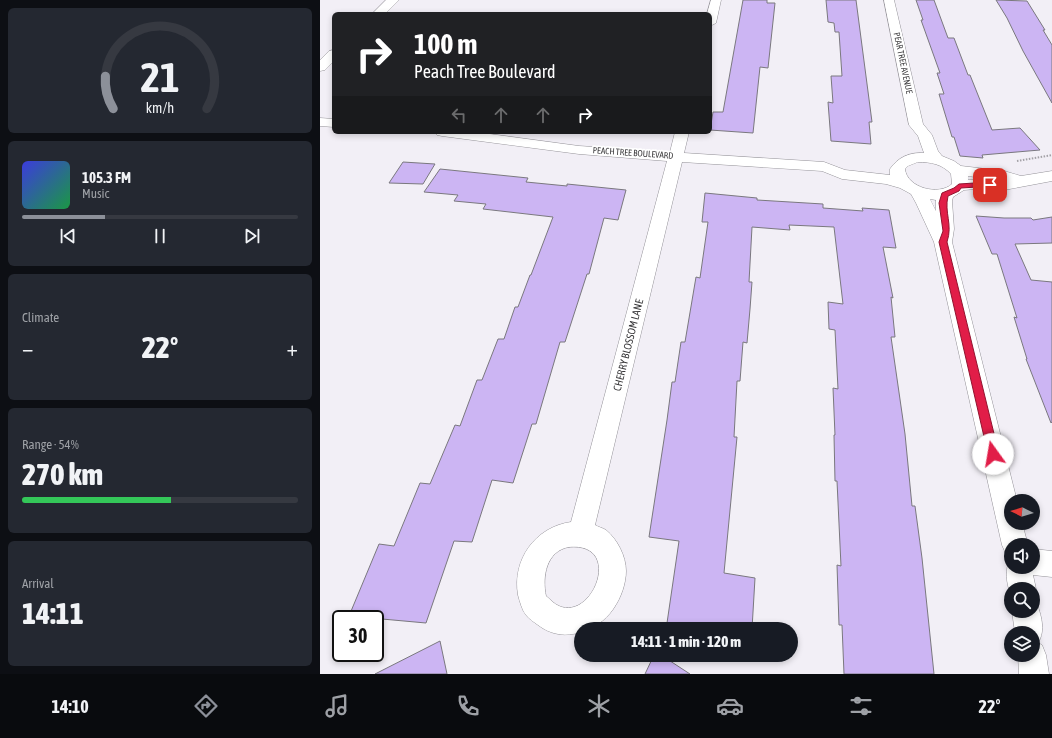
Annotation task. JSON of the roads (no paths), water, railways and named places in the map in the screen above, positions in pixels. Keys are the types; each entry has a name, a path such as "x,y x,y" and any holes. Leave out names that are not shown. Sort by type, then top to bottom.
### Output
{"main road":[{"path":"380,12 393,0"},
{"path":"320,67 332,56"}],"street":[{"path":"712,15 716,0"},
{"name":"PEAR TREE AVENUE","path":"889,0 916,126 925,135 931,152 937,159"},
{"path":"320,122 332,123"},
{"path":"916,126 910,134 908,152 896,171 899,179 924,201 934,229 943,242 1013,538"},
{"name":"PEACH TREE BOULEVARD","path":"457,134 578,150 824,167 842,174 887,179 925,194 952,190"},
{"name":"CHERRY BLOSSOM LANE","path":"580,534 682,134"},
{"name":"PEACH TREE BOULEVARD","path":"824,167 841,163 884,166 908,152 937,159"},
{"path":"937,159 949,164 956,170 960,176 961,183 952,190 943,203 947,231 943,242"},
{"path":"956,170 1004,176 1020,181"},
{"path":"952,190 976,184 1004,185 1052,176"},
{"path":"1040,563 1052,564"},
{"path":"1033,662 1034,674"}]}
